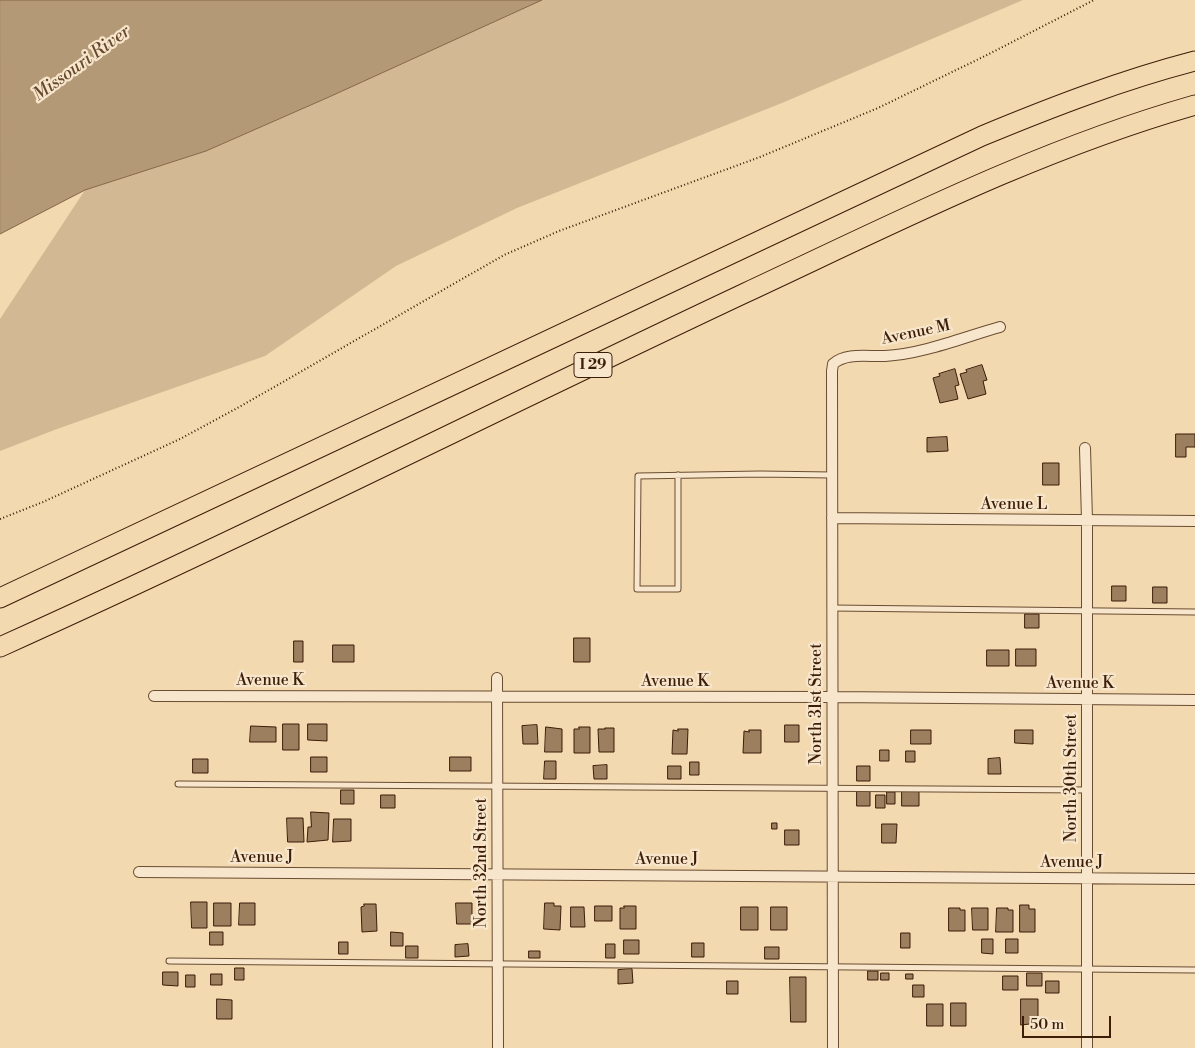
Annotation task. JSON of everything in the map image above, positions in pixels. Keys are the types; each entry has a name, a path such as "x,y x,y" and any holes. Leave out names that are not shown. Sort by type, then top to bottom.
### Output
{"highway":[{"name":"I 29","path":"0,598 982,136 1070,101 1140,77 1195,61"},
{"name":"I 29","path":"0,647 154,577 537,391 990,179 1124,126 1195,105"}],"street":[{"name":"Avenue M","path":"837,361 843,358 909,353 1000,327"},
{"name":"North 31st Street","path":"833,1048 832,371 833,364 837,361"},
{"name":"North 30th Street","path":"1085,448 1087,520 1087,1048"},
{"name":"Avenue L","path":"832,518 1195,521"},
{"name":"North 32nd Street","path":"497,678 498,1048"},
{"name":"Avenue K","path":"154,696 832,697 1195,700"},
{"name":"Avenue J","path":"139,872 1195,879"}],"lane":[{"path":"678,475 678,589 637,589 638,476 678,475 760,474 832,475"},
{"path":"832,608 1195,612"},
{"path":"178,784 1087,790"},
{"path":"169,962 1195,970"}],"path":[{"path":"0,519 43,502 180,440 504,255 559,231 760,157 878,108 1094,0"}],"shaded area":[{"path":"542,0 1023,0 782,103 517,208 396,266 265,356 0,451 0,319 85,190 206,151"}],"water":[{"name":"Missouri River","path":"0,0 542,0 206,151 85,190 0,234"}],"building":[{"path":"982,365 987,380 983,381 986,394 968,399 960,374"},
{"path":"955,369 959,385 955,386 958,399 940,403 933,378"},
{"path":"1176,434 1195,434 1195,447 1186,447 1186,457 1176,457"},
{"path":"947,437 948,451 927,452 927,438"},
{"path":"1043,463 1059,463 1059,485 1043,485"},
{"path":"1112,586 1126,586 1126,601 1112,601"},
{"path":"1153,587 1167,587 1167,603 1153,603"},
{"path":"1025,614 1039,614 1039,628 1025,628"},
{"path":"574,638 590,638 590,662 574,662"},
{"path":"294,641 303,641 303,662 294,662"},
{"path":"333,645 354,645 354,662 333,662"},
{"path":"1016,649 1036,649 1036,666 1016,666"},
{"path":"987,650 1009,650 1009,666 987,666"},
{"path":"283,724 299,724 299,750 283,750"},
{"path":"308,724 327,724 327,741 308,740"},
{"path":"537,725 538,744 523,744 522,726"},
{"path":"785,725 799,725 799,742 785,742"},
{"path":"251,726 276,727 276,742 250,742"},
{"path":"546,727 562,729 562,752 545,752"},
{"path":"579,727 590,727 590,753 574,753 574,729 579,729"},
{"path":"614,728 614,752 599,752 598,729"},
{"path":"678,729 688,729 687,754 672,754 673,730 678,731"},
{"path":"749,730 761,730 761,753 743,753 744,731 749,732"},
{"path":"911,730 931,730 931,744 911,744"},
{"path":"1015,730 1033,730 1033,744 1015,743"},
{"path":"880,750 889,750 889,761 880,761"},
{"path":"906,751 915,751 915,762 906,762"},
{"path":"311,757 327,757 327,772 311,772"},
{"path":"450,757 471,757 471,771 450,771"},
{"path":"1000,758 1001,774 988,774 988,759"},
{"path":"193,759 208,759 208,773 193,773"},
{"path":"545,761 556,761 556,779 544,779"},
{"path":"690,762 699,762 699,775 690,775"},
{"path":"607,765 607,779 594,779 593,766"},
{"path":"668,766 681,766 681,779 668,779"},
{"path":"857,766 870,766 870,781 857,781"},
{"path":"341,790 354,790 354,804 341,804"},
{"path":"857,791 870,791 870,806 857,806"},
{"path":"902,791 919,791 919,806 902,806"},
{"path":"887,792 895,792 895,804 887,804"},
{"path":"381,795 395,795 395,808 381,808"},
{"path":"876,795 885,795 885,808 876,808"},
{"path":"311,812 329,813 328,840 307,842 308,827 311,827"},
{"path":"287,818 303,818 304,842 288,842"},
{"path":"334,819 351,819 351,841 333,842"},
{"path":"772,823 777,823 777,829 772,829"},
{"path":"882,824 897,824 896,843 882,843"},
{"path":"785,830 799,830 799,845 785,845"},
{"path":"191,902 207,902 207,928 192,928"},
{"path":"214,903 231,903 231,926 214,926"},
{"path":"240,903 255,903 255,925 239,925"},
{"path":"456,903 472,903 472,924 457,924"},
{"path":"545,903 554,903 554,906 561,906 560,930 544,929"},
{"path":"364,904 376,904 377,931 362,932 361,907"},
{"path":"1020,905 1029,905 1029,909 1035,909 1035,932 1020,932"},
{"path":"595,906 612,906 612,921 595,921"},
{"path":"624,906 636,906 636,929 620,929 620,908 624,908"},
{"path":"571,907 584,907 585,927 571,927"},
{"path":"741,907 758,907 758,930 741,930"},
{"path":"771,907 787,907 787,930 771,930"},
{"path":"949,908 965,910 965,931 949,931"},
{"path":"972,908 988,908 988,930 973,930"},
{"path":"997,908 1013,910 1013,932 996,932"},
{"path":"210,932 223,932 223,945 210,945"},
{"path":"391,932 403,933 403,946 391,946"},
{"path":"901,933 910,933 910,948 901,948"},
{"path":"982,939 993,939 993,954 982,953"},
{"path":"1006,939 1018,939 1018,953 1006,953"},
{"path":"624,940 639,940 639,954 624,954"},
{"path":"339,942 348,942 348,954 339,954"},
{"path":"692,943 704,943 704,957 692,957"},
{"path":"468,944 469,956 455,957 455,945"},
{"path":"606,944 615,944 615,958 606,958"},
{"path":"406,946 418,946 418,958 406,958"},
{"path":"765,947 779,947 779,959 765,959"},
{"path":"529,951 540,951 540,958 529,958"},
{"path":"235,968 244,968 244,980 235,980"},
{"path":"632,969 633,983 618,984 618,970"},
{"path":"868,971 878,971 878,980 868,980"},
{"path":"163,972 178,972 178,986 163,985"},
{"path":"881,973 889,973 889,980 881,980"},
{"path":"1027,973 1042,973 1042,986 1027,986"},
{"path":"211,974 222,974 222,985 211,985"},
{"path":"906,974 913,974 913,979 906,979"},
{"path":"186,975 195,975 195,987 186,987"},
{"path":"1003,976 1018,976 1018,990 1003,990"},
{"path":"790,977 806,977 806,1022 791,1022"},
{"path":"727,981 738,981 738,994 727,994"},
{"path":"1046,981 1059,981 1059,993 1046,993"},
{"path":"913,985 924,985 924,997 913,997"},
{"path":"217,999 232,1000 232,1019 217,1019"},
{"path":"1021,999 1038,999 1038,1023 1021,1025"},
{"path":"951,1003 966,1003 966,1026 951,1026"},
{"path":"927,1004 943,1004 943,1026 927,1026"}]}
